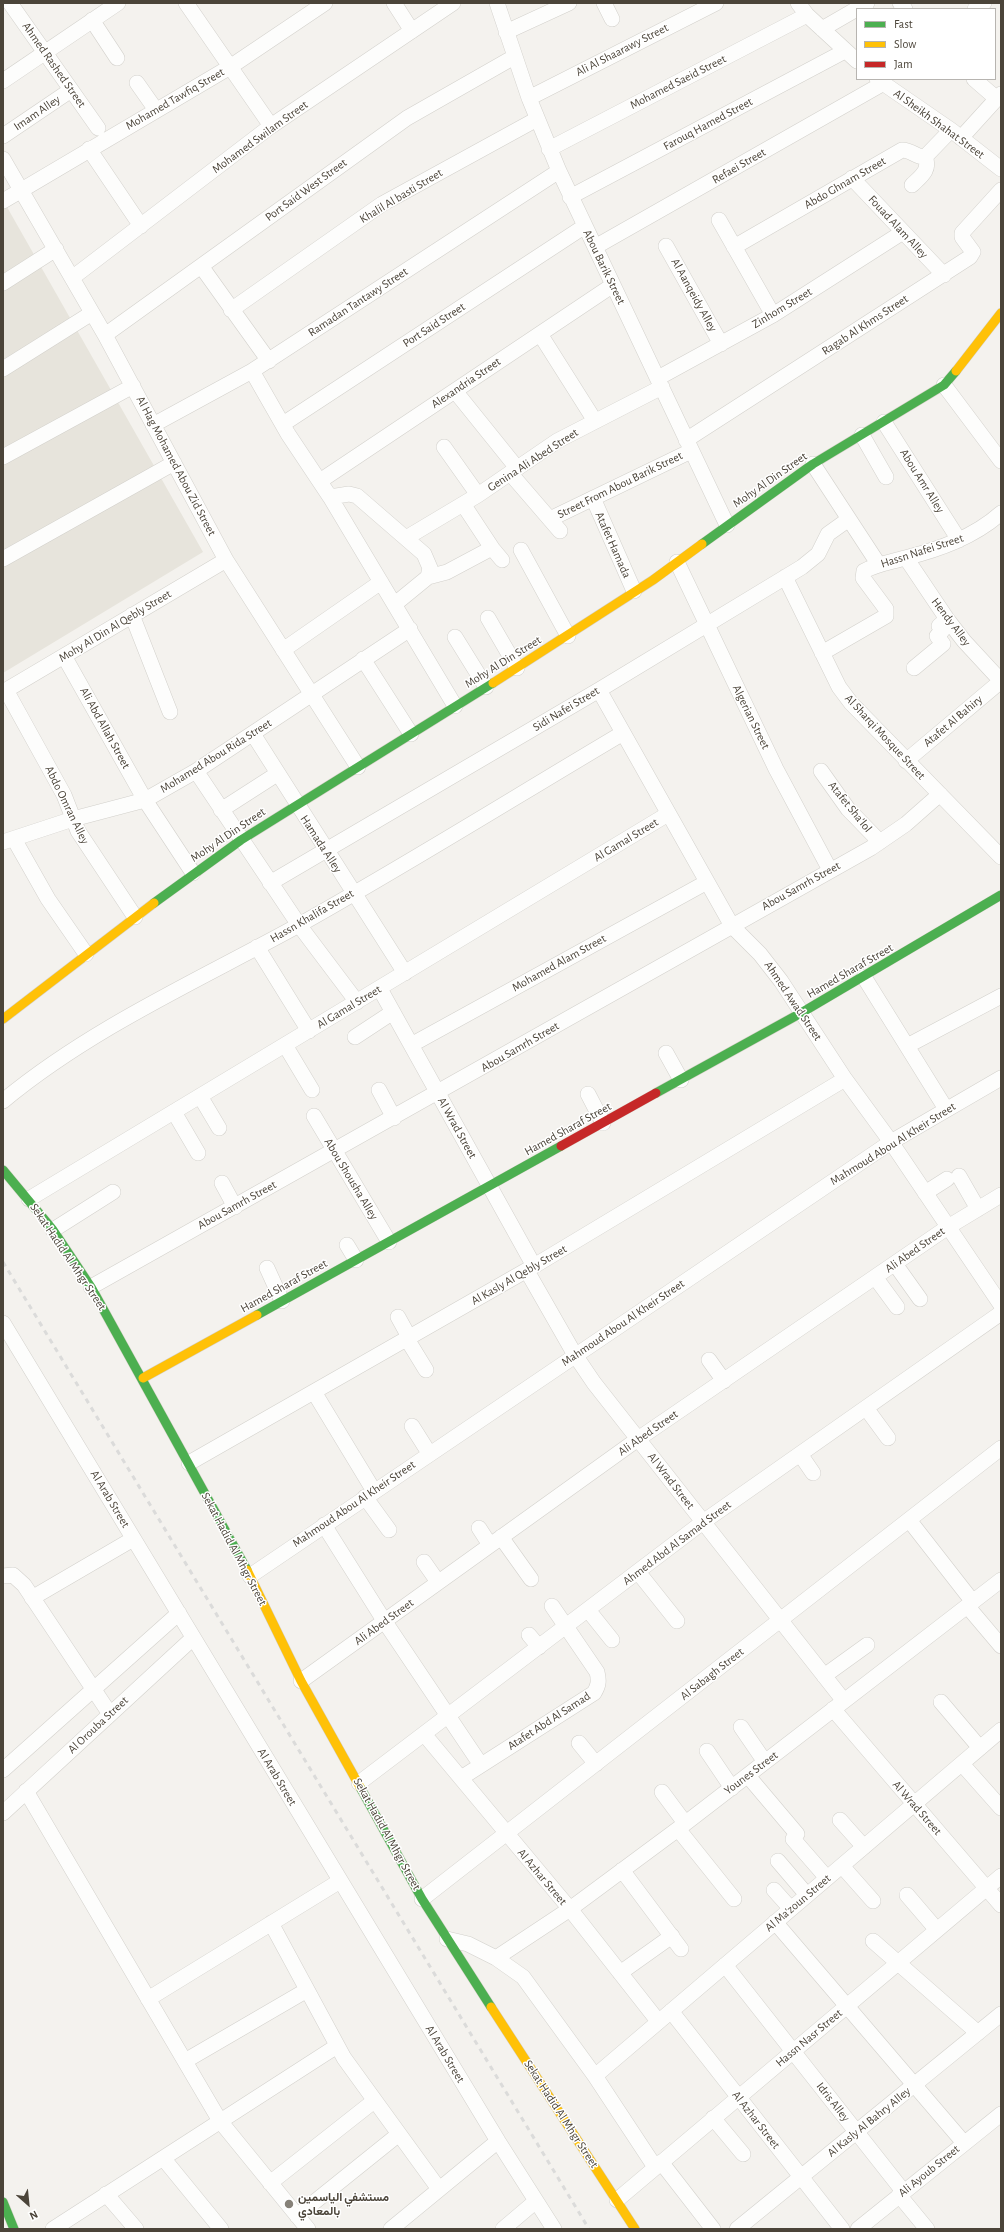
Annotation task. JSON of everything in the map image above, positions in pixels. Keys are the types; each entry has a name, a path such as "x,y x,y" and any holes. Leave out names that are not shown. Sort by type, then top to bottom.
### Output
{"street":[{"name":"Ahmed Rashed Street","path":"10,3 98,128"},
{"path":"3,81 118,3"},
{"path":"186,3 271,126"},
{"name":"Mohamed Tawfiq Street","path":"3,201 230,67 325,3"},
{"path":"394,3 412,31"},
{"name":"Mohamed Swilam Street","path":"72,278 271,126 453,3"},
{"name":"Abou Barik Street","path":"497,3 514,57 558,171 728,525"},
{"path":"506,32 569,3"},
{"path":"604,3 612,19"},
{"name":"Ali Al Shaarawy Street","path":"529,98 716,3"},
{"path":"798,3 807,15 822,30 856,60"},
{"path":"822,30 856,10"},
{"name":"Mohamed Saeid Street","path":"549,149 807,15"},
{"path":"92,20 117,58"},
{"name":"Farouq Hamed Street","path":"570,197 845,51"},
{"name":"Port Said West Street","path":"105,335 407,118 514,57"},
{"path":"912,185 927,170 928,163 925,157 956,134 999,97 975,80"},
{"name":"Al Sheikh Shahat Street","path":"879,82 956,134 1001,169"},
{"name":"Refaei Street","path":"595,248 879,82"},
{"path":"137,83 156,110"},
{"name":"Imam Alley","path":"3,136 72,90"},
{"name":"Khalil Al basti Street","path":"231,310 382,204 537,119"},
{"path":"89,149 141,226"},
{"name":"Abdo Ghnam Street","path":"734,247 902,150 912,151 921,158 925,157"},
{"name":"Al Hag Mohamed Abou Zid Street","path":"3,160 105,335 226,560 358,767"},
{"name":"Ramadan Tantawy Street","path":"153,425 269,361 558,171"},
{"name":"Fouad Alam Alley","path":"852,178 944,275"},
{"name":"Ragab Al Khms Street","path":"689,446 972,255 972,250 962,237 962,233 1001,190"},
{"path":"719,220 773,315"},
{"name":"Port Said Street","path":"283,424 585,226"},
{"name":"Zinhom Street","path":"660,382 721,344 773,315 903,232"},
{"name":"Al Aanqeidy Alley","path":"666,246 721,344"},
{"path":"3,283 56,249"},
{"path":"201,266 231,310 269,361"},
{"name":"Alexandria Street","path":"320,481 613,285"},
{"path":"3,369 92,313"},
{"name":"Mohy Al Din Street","path":"3,1019 193,873 241,840 568,636 678,562 813,464 944,385 967,359 1001,313"},
{"path":"540,334 595,422"},
{"path":"252,371 283,424 330,497 395,604 455,706"},
{"name":"Genina Ali Abed Street","path":"406,538 478,495 557,441 595,422 660,382"},
{"path":"944,385 1001,461"},
{"path":"3,457 133,386"},
{"path":"455,391 513,471 560,531"},
{"name":"Abou Amr Alley","path":"884,422 959,540"},
{"path":"862,435 886,476"},
{"name":"Street From Abou Barik Street","path":"550,519 593,498 689,446"},
{"path":"444,447 478,495"},
{"path":"3,559 174,463"},
{"path":"813,464 879,565"},
{"path":"330,497 349,494 357,496 424,554 430,568 428,577"},
{"name":"Atafet Hamada","path":"593,498 634,591"},
{"path":"463,504 492,548 502,560"},
{"name":"Hassn Nafei Street","path":"822,653 886,616 886,609 863,574 866,570 959,540 980,529 1001,513"},
{"name":"Sidi Nafei Street","path":"270,883 600,690 707,623 785,577 812,560 828,534 849,519"},
{"path":"395,604 428,577 447,572 492,548"},
{"path":"521,550 568,636"},
{"name":"Hendy Alley","path":"906,558 947,619 964,641 1001,681"},
{"name":"Mohy Al Din Al Qebly Street","path":"5,691 226,560"},
{"name":"Algerian Street","path":"678,562 776,769 830,870"},
{"name":"Al Sharqi Mosque Street","path":"785,577 839,687 906,761 1001,857"},
{"path":"284,650 381,582"},
{"path":"132,616 170,712"},
{"path":"488,618 517,668"},
{"path":"914,668 943,644 937,636 942,631 939,626 947,619"},
{"name":"Mohamed Abou Rida Street","path":"9,841 73,820 145,800 196,771 410,629"},
{"path":"455,637 486,687"},
{"name":"Ali Abd Allah Street","path":"64,656 145,800 193,873"},
{"path":"363,659 411,734"},
{"name":"Atafet Al Bahiry","path":"906,761 1001,681"},
{"name":"Ahmed Awad Street","path":"600,690 732,926 772,969 845,1079 891,1142 1001,1305"},
{"name":"Abdo Omran Alley","path":"5,691 64,795 73,820 84,841 135,917"},
{"name":"Hassn Khalifa Street","path":"3,1101 43,1070 125,1019 299,925 353,894 623,733"},
{"name":"Hamada Alley","path":"252,734 325,851 405,973"},
{"path":"196,771 299,925 357,1002"},
{"name":"Atafet Sha'lol","path":"821,771 848,809 880,842"},
{"path":"221,810 277,774"},
{"name":"Abou Samrh Street","path":"91,1287 394,1118 880,842 906,824 940,794"},
{"name":"Al Gamal Street","path":"29,1198 380,989 668,814"},
{"path":"9,841 86,954"},
{"name":"Mohamed Alam Street","path":"411,1045 707,882"},
{"name":"Hamed Sharaf Street","path":"143,1378 801,1013 1001,895"},
{"path":"257,948 309,1031"},
{"path":"864,977 946,1110"},
{"name":"Al Wrad Street","path":"380,989 490,1186 575,1354 594,1383 824,1676 839,1705 914,1804 1001,1905"},
{"path":"907,1046 1001,996"},
{"path":"355,1037 393,1012"},
{"path":"285,1046 312,1090"},
{"path":"666,1053 681,1080"},
{"name":"Mahmoud Abou Al Kheir Street","path":"250,1576 575,1354 891,1142 1001,1078"},
{"name":"Al Kasly Al Qebly Street","path":"188,1463 531,1269 845,1079"},
{"path":"379,1090 394,1118"},
{"path":"588,1094 603,1123"},
{"path":"200,1096 219,1128"},
{"path":"174,1112 198,1153"},
{"name":"Abou Shousha Alley","path":"314,1116 389,1242"},
{"name":"Sekat Hadid Al Mhgr Street","path":"3,1170 29,1198 53,1230 91,1287 143,1378 250,1576 301,1681 360,1783 422,1899 617,2200 634,2229"},
{"path":"925,1193 953,1178 978,1209"},
{"path":"222,1183 235,1207"},
{"path":"53,1230 113,1192"},
{"name":"Ali Abed Street","path":"301,1681 638,1439 948,1227 1001,1195"},
{"path":"347,1245 356,1260"},
{"path":"895,1264 920,1299"},
{"path":"267,1268 282,1301"},
{"path":"875,1277 897,1307"},
{"name":"Ahmed Abd Al Samad Street","path":"360,1783 703,1522 1001,1313"},
{"path":"398,1317 426,1370"},
{"name":"Al Arab Street","path":"3,1323 498,2141 554,2229"},
{"path":"709,1360 724,1381"},
{"path":"314,1392 389,1530"},
{"path":"866,1408 888,1438"},
{"path":"412,1426 429,1453"},
{"name":"Al Sabagh Street","path":"422,1899 1001,1448"},
{"path":"800,1454 813,1473"},
{"path":"909,1520 1001,1646"},
{"path":"324,1525 385,1622 481,1765"},
{"path":"478,1528 496,1541 531,1579"},
{"path":"32,1598 134,1539"},
{"path":"424,1562 438,1582"},
{"path":"638,1572 677,1621"},
{"path":"3,1576 13,1575 24,1585 110,1714"},
{"name":"Younes Street","path":"496,1958 570,1909 682,1826 1001,1580"},
{"path":"552,1606 565,1627"},
{"path":"588,1610 612,1640"},
{"path":"3,1770 179,1614"},
{"name":"Atafet Abd Al Samad","path":"461,1778 594,1693 598,1687 599,1680 597,1672 565,1627"},
{"path":"529,1635 539,1647"},
{"name":"Al Orouba Street","path":"3,1813 193,1638"},
{"path":"824,1676 867,1645"},
{"path":"941,1702 980,1748"},
{"path":"741,1727 765,1762"},
{"name":"Al Ma'zoun Street","path":"595,2076 1001,1730"},
{"name":"Al Azhar Street","path":"424,1734 570,1909 658,2021"},
{"path":"579,1744 596,1764"},
{"path":"707,1751 732,1788"},
{"path":"962,1764 1001,1808"},
{"path":"748,1776 797,1834 793,1839 827,1878"},
{"path":"26,1791 220,2121 308,2229"},
{"path":"662,1792 682,1826 734,1899"},
{"path":"840,1820 864,1847"},
{"path":"778,1861 807,1895"},
{"path":"842,1866 873,1901"},
{"path":"622,1870 682,1949"},
{"name":"Hassn Nasr Street","path":"617,2200 1001,1876"},
{"path":"148,1999 340,1881"},
{"path":"774,1890 792,1908"},
{"path":"906,1895 937,1930"},
{"path":"775,1922 964,2143"},
{"path":"271,1924 337,2046 374,2101 439,2189"},
{"path":"620,1973 672,1936"},
{"path":"447,1939 468,1944 496,1958 523,1977 658,2164 713,2229"},
{"path":"873,1941 897,1964 978,2033"},
{"name":"Idris Alley","path":"725,1965 857,2132 928,2229"},
{"path":"185,2061 307,1990"},
{"name":"Al Azhar Street","path":"671,2011 842,2229"},
{"name":"Al Kasly Al Bahry Alley","path":"737,2229 1001,2014"},
{"path":"53,2229 337,2046"},
{"path":"270,2183 374,2101"},
{"name":"Ali Ayoub Street","path":"858,2229 1001,2114"},
{"path":"713,2118 743,2154"},
{"path":"297,2216 399,2134"},
{"path":"390,2229 498,2141"},
{"path":"163,2158 221,2229"},
{"path":"106,2194 136,2229"},
{"path":"503,2229 536,2202"},
{"path":"4,2208 14,2229"}],"shaded area":[{"path":"3,200 203,552 3,673"}],"railway":[{"path":"3,1262 589,2229"}],"traffic: fast":[{"path":"702,544 813,464 944,385 956,371"},
{"path":"154,903 241,840 493,683"},
{"path":"656,1093 801,1013 1001,895"},
{"path":"257,1315 561,1146"},
{"path":"3,1170 53,1230 91,1287 247,1570"},
{"path":"360,1787 422,1899 491,2007"},
{"path":"3,2202 14,2229"}],"traffic: slow":[{"path":"956,371 1001,313"},
{"path":"493,683 653,580 702,544"},
{"path":"3,1019 154,903"},
{"path":"143,1378 257,1315"},
{"path":"247,1570 301,1681 360,1787"},
{"path":"491,2007 635,2229"}],"traffic: jam":[{"path":"561,1146 656,1093"}],"place":[{"name":"مستشفي الياسمين بالمعادي","path":"289,2204"}]}
